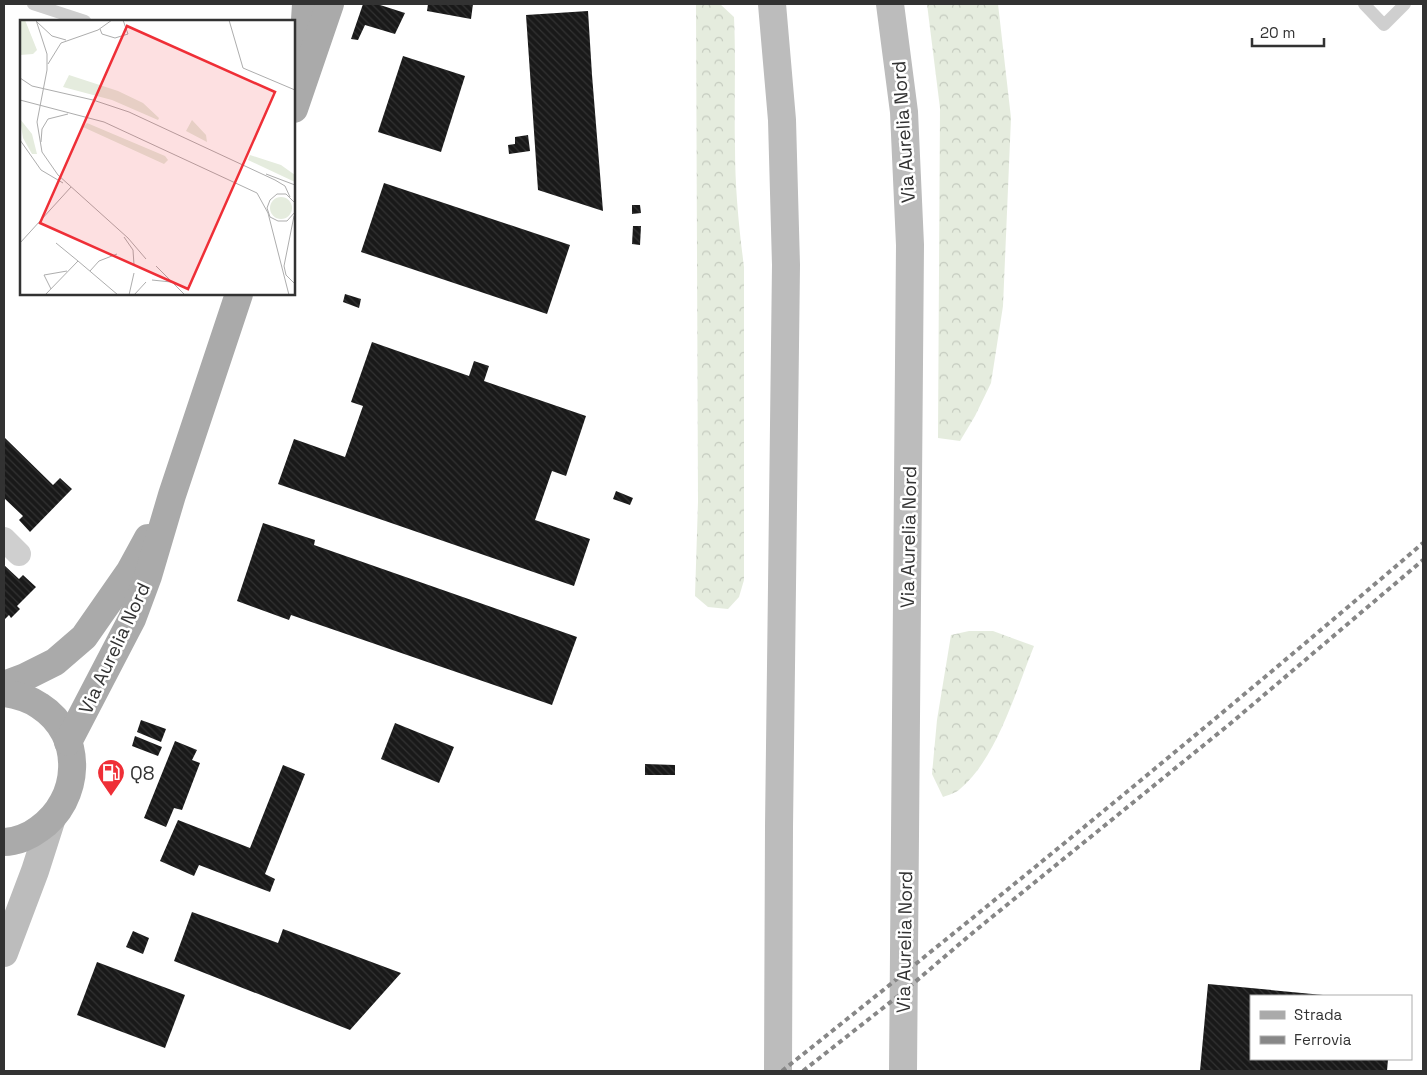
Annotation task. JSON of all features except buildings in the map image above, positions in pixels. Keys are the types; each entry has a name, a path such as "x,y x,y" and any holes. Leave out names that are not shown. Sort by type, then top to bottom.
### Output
{"main road":[{"path":"297,94 306,4"},
{"path":"297,94 330,4"},
{"path":"772,4 782,120 786,265 778,1071"},
{"name":"Via Aurelia Nord","path":"890,4 904,112 910,245 903,1071"},
{"name":"Via Aurelia Nord","path":"68,742 132,619 148,576 172,495 240,295"},
{"name":"Via Aurelia Nord","path":"4,685 25,677 54,662 84,637 130,571 172,495"},
{"name":"Via Aurelia Nord","path":"4,693 20,696 41,706 57,722 68,742 73,763 71,784 63,804 51,821 4,953"},
{"name":"Via Aurelia Nord","path":"4,842 31,835 51,821"}],"lane":[{"path":"33,4 82,20"},
{"path":"1364,4 1384,26 1405,4"}],"green space":[{"path":"720,4 734,17 736,178 744,267 744,580 739,597 728,609 708,607 695,596 698,502 696,5"},
{"path":"927,4 998,4 1011,118 1003,306 991,383 960,441 938,438 940,108"},
{"path":"969,631 993,631 1034,646 1004,722 985,760 960,789 943,797 932,774 937,720 951,635"}],"railway":[{"path":"782,1071 1105,810 1423,543"},
{"path":"803,1071 902,993 976,930 1231,723 1423,560"}],"place":[{"name":"Q8","path":"111,797"}]}
